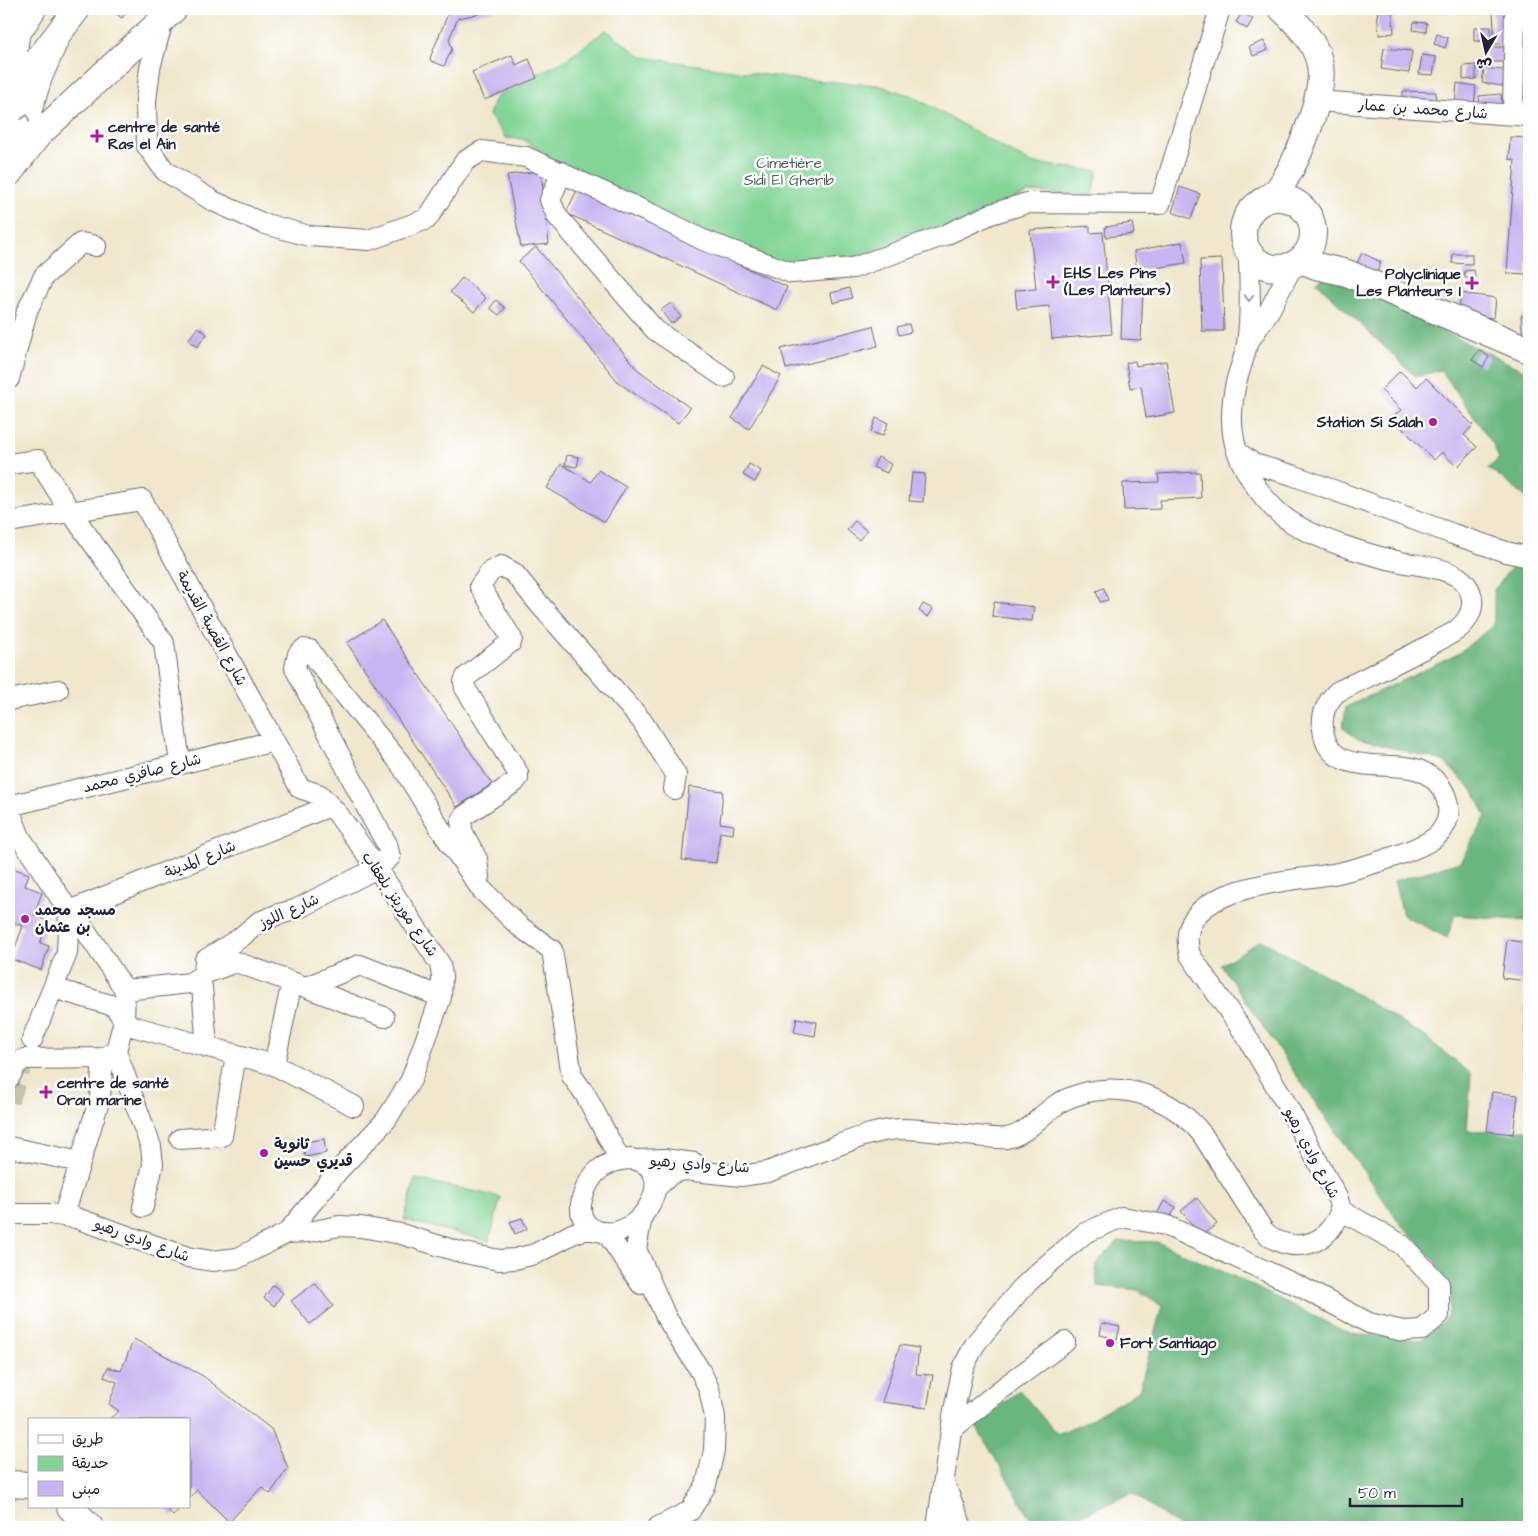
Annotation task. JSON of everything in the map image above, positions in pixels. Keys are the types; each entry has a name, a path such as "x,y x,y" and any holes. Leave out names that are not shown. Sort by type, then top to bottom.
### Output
{"main road":[{"path":"14,92 14,53 12,41 33,9"},
{"path":"14,92 77,9"},
{"path":"1282,9 1316,50 1321,74 1316,101 1290,172 1279,189 1252,208 1246,218 1243,230 1244,242 1249,253 1264,265 1273,268 1283,268 1297,263 1347,273 1529,350"},
{"path":"9,173 39,134 169,14"},
{"path":"9,163 21,134 39,76 56,38"},
{"path":"1297,263 1312,245 1312,226 1302,188 1300,148"},
{"path":"1262,201 1272,198 1283,198 1294,201 1303,207 1312,226 1347,273"},
{"path":"9,1484 28,1485"},
{"path":"71,1508 90,1527"}],"street":[{"path":"169,14 150,68 146,101 147,146 165,171 213,201 262,223 309,236 369,240 427,220 466,161 482,151 526,157 562,172 703,240 792,274 853,268 945,235 991,214 1027,203 1160,204 1220,9"},
{"path":"1515,9 1521,116"},
{"name":"شارع محمد بن عمار","path":"1316,101 1521,116"},
{"path":"562,172 550,200 557,216 655,330 724,377"},
{"path":"9,379 27,311 44,276 81,244 96,246"},
{"path":"1249,253 1250,294 1247,344 1235,387 1232,408 1232,432 1237,452 1254,464 1292,475 1506,552 1529,557"},
{"path":"1247,344 1297,263"},
{"name":"شارع وادي رهيو","path":"655,1188 672,1172 690,1170 748,1176 768,1172 862,1136 891,1130 914,1130 995,1138 1009,1137 1023,1132 1056,1104 1068,1098 1094,1091 1121,1090 1135,1092 1160,1100 1193,1124 1202,1134 1263,1230 1273,1240 1294,1246 1306,1245 1328,1233 1338,1219 1340,1210 1338,1198 1247,1037 1192,959 1187,944 1187,933 1190,923 1202,910 1224,896 1256,886 1338,873 1366,866 1435,838 1442,830 1448,815 1446,796 1432,777 1419,770 1404,767 1370,766 1344,759 1334,752 1323,733 1322,722 1329,700 1337,692 1413,655 1458,629 1467,620 1474,601 1470,590 1453,575 1441,570 1378,557 1310,531 1287,520 1261,492 1237,452"},
{"path":"9,464 38,460 70,511 164,643 180,764"},
{"name":"شارع القصبة القديمة","path":"9,522 142,500 300,788 320,795 330,806"},
{"path":"481,889 477,859 463,833 460,822 464,816 516,782 518,778 518,773 465,688 464,682 466,677 511,642 512,639 480,586 491,571 501,566 514,573 642,721 676,776 674,789"},
{"path":"377,868 390,857 387,844 295,668 298,654 304,649 310,650 400,763 441,830 481,889 520,926 552,950 572,1076 629,1160 650,1168 655,1181 655,1188 649,1206 642,1217 636,1249 666,1317 701,1372 709,1389 715,1417 714,1451 706,1485 690,1511 658,1527"},
{"path":"9,700 58,690"},
{"name":"شارع صافري محمد","path":"9,806 274,741"},
{"name":"شارع موريتز بلعقاب","path":"287,1233 338,1171 386,1120 410,1080 441,997 442,976 440,964 377,868 330,806"},
{"name":"شارع المدينة","path":"69,911 330,806"},
{"path":"9,810 20,837 125,990 124,1020 110,1055 100,1098 64,1215"},
{"name":"شارع اللوز","path":"197,978 205,960 240,938 259,922 295,910 377,868"},
{"path":"32,1040 67,953 69,911"},
{"path":"125,990 197,978 236,962 384,1017"},
{"path":"299,985 360,965 441,997"},
{"path":"197,978 202,987 207,1047"},
{"path":"274,1065 299,985"},
{"path":"53,988 114,1006 124,1020 132,1026 274,1065 354,1106"},
{"path":"9,1078 17,1064 24,1059 110,1055"},
{"path":"110,1055 151,1147 152,1165 143,1207"},
{"path":"180,1139 222,1136 236,1055"},
{"path":"9,1147 80,1162"},
{"name":"شارع وادي رهيو","path":"629,1160 664,1159 745,1170 790,1163"},
{"path":"629,1160 603,1167 590,1180 585,1188 581,1206 584,1220 589,1226 604,1232 623,1229 642,1217"},
{"name":"شارع وادي رهيو","path":"535,1254 566,1226 581,1206"},
{"path":"937,1527 951,1430 963,1368 974,1344 1020,1289 1040,1271 1086,1233 1122,1217 1165,1225 1301,1287 1369,1323 1403,1331 1422,1330 1440,1315 1439,1284 1401,1244 1340,1210"},
{"name":"شارع وادي رهيو","path":"9,1214 64,1215 88,1220 200,1260 212,1261 238,1258 287,1233 309,1232 339,1226 361,1227 400,1234 499,1260 515,1259 535,1254 572,1234 587,1229 604,1232"},
{"path":"604,1232 652,1302 666,1317"},
{"path":"951,1430 999,1391 1066,1342"},
{"path":"943,1482 962,1527"}],"green space":[{"name":"Cimetière Sidi El Gherib","path":"606,30 642,57 793,79 877,85 912,96 1030,163 1098,171 1093,195 1029,192 927,237 854,258 778,264 576,174 522,139 506,138 489,115 494,100 507,88 564,61"},
{"path":"1327,275 1529,373 1529,500 1497,474 1487,469 1499,459 1493,444 1441,370 1416,377 1316,282"},
{"path":"1515,563 1529,564 1529,921 1455,915 1447,938 1403,915 1394,881 1460,862 1486,816 1474,792 1443,761 1358,739 1343,728 1346,707 1456,655 1494,625 1494,590"},
{"path":"1261,940 1332,979 1424,1036 1471,1074 1467,1131 1529,1130 1529,1527 1180,1527 1132,1493 1084,1514 1069,1527 1051,1527 1029,1516 976,1426 1019,1390 1057,1434 1087,1421 1139,1391 1162,1306 1138,1290 1097,1286 1096,1264 1118,1241 1157,1242 1235,1277 1350,1334 1421,1340 1445,1321 1450,1309 1451,1291 1436,1262 1402,1226 1221,965"},
{"path":"1529,966 1529,1128 1523,1059"},
{"path":"415,1179 501,1197 489,1241 404,1220"}],"building":[{"path":"112,9 129,9 122,18"},
{"path":"450,9 497,10 458,18 449,39 452,49 444,66 431,61 430,58"},
{"path":"1377,9 1392,9 1394,33 1379,35"},
{"path":"1434,9 1477,9 1477,13 1434,12"},
{"path":"1485,9 1513,9 1518,44 1495,44 1493,12 1485,12"},
{"path":"1242,13 1253,19 1247,29 1236,22"},
{"path":"1414,22 1427,23 1426,32 1413,30"},
{"path":"1474,27 1491,27 1491,41 1474,41"},
{"path":"1437,34 1448,38 1445,48 1434,44"},
{"path":"1264,41 1268,50 1253,56 1249,47"},
{"path":"1485,47 1515,47 1515,62 1485,62"},
{"path":"1384,48 1412,51 1409,73 1381,69"},
{"path":"512,55 516,65 529,59 537,78 484,100 472,72"},
{"path":"1422,55 1436,57 1433,75 1419,74"},
{"path":"1476,65 1476,79 1463,80 1463,66"},
{"path":"1484,68 1511,71 1509,87 1482,83"},
{"path":"1527,75 1529,75 1529,120 1522,119"},
{"path":"1457,83 1476,86 1474,106 1480,105 1479,96 1501,94 1504,118 1455,106"},
{"path":"1403,91 1436,92 1435,106 1402,111"},
{"path":"1510,137 1529,138 1529,262 1527,262 1527,274 1507,273 1515,160 1509,159"},
{"path":"541,171 549,244 521,247 507,175"},
{"path":"1180,187 1200,194 1191,219 1172,212"},
{"path":"577,190 787,287 777,310 566,213"},
{"path":"1132,223 1134,234 1106,237 1105,227"},
{"path":"1090,226 1090,233 1103,232 1112,334 1052,339 1049,306 1017,309 1015,290 1036,289 1030,230"},
{"path":"1182,242 1186,263 1137,271 1134,251"},
{"path":"536,247 637,369 690,408 678,423 619,383 519,261"},
{"path":"1362,253 1381,262 1377,272 1357,263"},
{"path":"1453,254 1472,254 1472,264 1452,263"},
{"path":"1222,259 1224,331 1202,331 1200,260"},
{"path":"1474,270 1475,277 1465,278 1464,271"},
{"path":"462,278 486,298 474,312 450,292"},
{"path":"1123,285 1143,286 1141,340 1121,339"},
{"path":"849,288 852,298 833,303 831,293"},
{"path":"1461,293 1496,298 1494,318 1458,314"},
{"path":"496,300 505,308 499,315 490,308"},
{"path":"671,303 681,317 671,324 661,310"},
{"path":"1529,315 1529,343 1523,344 1521,316"},
{"path":"909,324 911,332 899,335 897,327"},
{"path":"873,326 878,346 786,369 781,349"},
{"path":"198,327 207,334 197,347 188,340"},
{"path":"1479,350 1489,357 1483,367 1472,360"},
{"path":"1135,361 1136,366 1166,361 1175,413 1146,418 1141,386 1130,388 1126,363"},
{"path":"763,366 781,376 749,429 732,418"},
{"name":"Station Si Salah","path":"1400,371 1417,387 1426,378 1473,425 1464,435 1477,447 1457,467 1442,452 1434,460 1392,418 1401,410 1381,390"},
{"path":"876,418 888,423 883,436 871,432"},
{"path":"567,455 579,457 577,467 565,465"},
{"path":"878,457 891,464 887,473 873,467"},
{"path":"561,464 591,482 598,470 626,487 605,522 547,488"},
{"path":"749,464 761,471 755,482 743,475"},
{"path":"1200,472 1201,498 1160,500 1160,509 1124,510 1123,483 1159,482 1158,474"},
{"path":"912,473 925,474 923,502 909,501"},
{"path":"855,521 867,531 859,540 847,530"},
{"path":"1104,588 1108,600 1100,602 1096,591"},
{"path":"994,602 1034,607 1032,621 992,616"},
{"path":"923,604 933,609 928,617 919,611"},
{"path":"382,620 492,784 457,807 347,643"},
{"path":"689,787 723,791 720,823 734,825 733,834 720,832 716,863 682,860"},
{"name":"مسجد محمد بن عثمان","path":"9,867 29,874 25,886 42,892 34,916 48,921 40,943 49,946 41,970 11,959 23,926 9,921"},
{"path":"1507,940 1529,943 1528,981 1502,978"},
{"path":"797,1018 817,1022 815,1036 794,1032"},
{"path":"1492,1092 1518,1095 1513,1134 1487,1131"},
{"path":"324,1139 326,1153 305,1157 303,1142"},
{"path":"1197,1198 1217,1224 1201,1236 1181,1211"},
{"path":"1164,1201 1176,1207 1168,1221 1157,1214"},
{"path":"522,1218 527,1229 515,1234 510,1222"},
{"path":"315,1283 333,1306 310,1324 291,1301"},
{"path":"273,1285 283,1293 274,1306 264,1298"},
{"path":"1102,1323 1120,1327 1117,1339 1100,1335"},
{"path":"134,1339 203,1376 271,1429 288,1468 270,1494 262,1487 229,1522 197,1490 190,1498 190,1418 110,1418 119,1411 109,1404 117,1382 104,1377 108,1367 121,1371"},
{"path":"900,1345 919,1348 916,1374 933,1375 927,1408 882,1402"},
{"path":"166,1508 180,1508 173,1516"}],"tunnel":[{"path":"9,1101 24,1060"}],"place":[{"name":"centre de santé Ras el Ain","path":"97,136"},
{"name":"EHS Les Pins (Les Planteurs)","path":"1053,282"},
{"name":"Polyclinique Les Planteurs I","path":"1472,283"},
{"name":"Station Si Salah","path":"1433,422"},
{"name":"مسجد محمد بن عثمان","path":"25,919"},
{"name":"centre de santé Oran marine","path":"46,1092"},
{"name":"ثانوية قديري حسين","path":"264,1153"},
{"name":"Fort Santiago","path":"1110,1343"}]}
